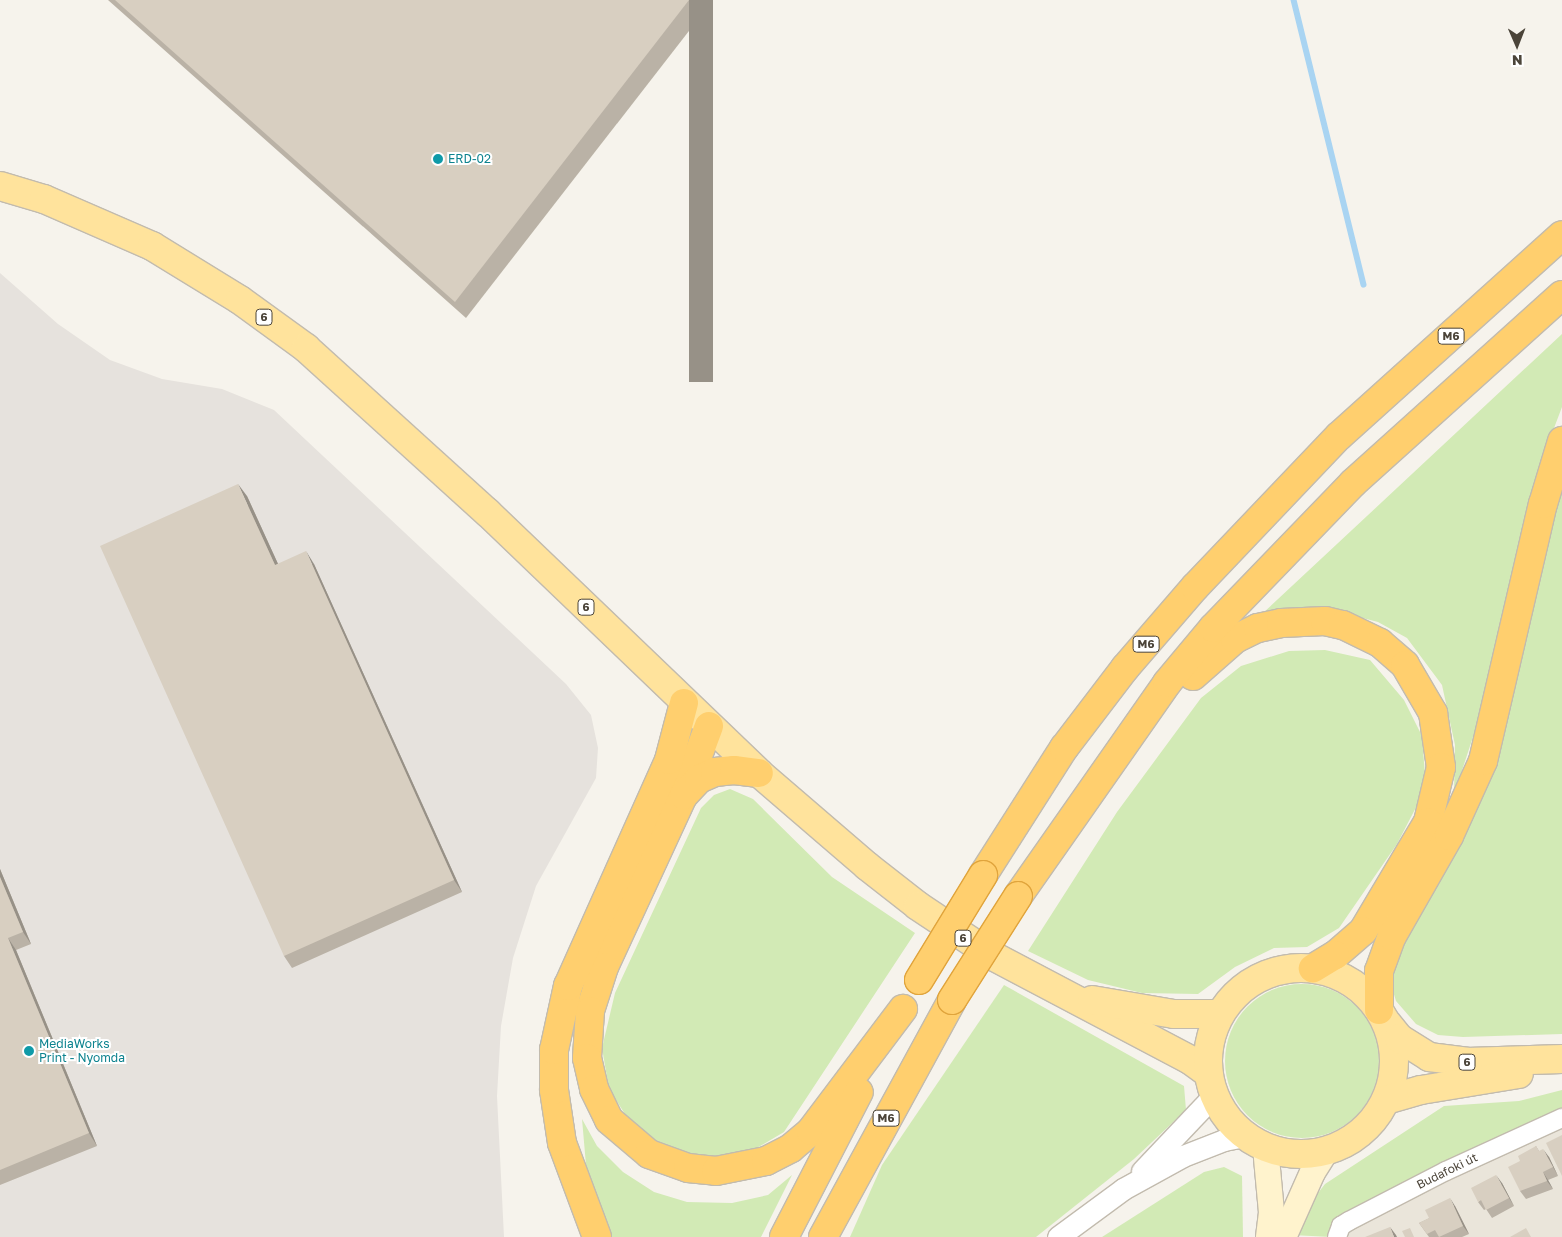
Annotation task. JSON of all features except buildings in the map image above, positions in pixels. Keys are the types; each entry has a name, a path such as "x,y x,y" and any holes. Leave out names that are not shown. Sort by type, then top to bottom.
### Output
{"highway":[{"name":"M6","path":"784,1237 919,980 983,874 1064,748 1125,668 1195,587 1339,436 1562,235"},
{"name":"M6","path":"823,1237 865,1154 952,1000 1018,896 1167,683 1272,565 1353,483 1562,294"},
{"path":"1383,1016 1379,971 1392,936 1449,836 1483,761 1543,504 1562,441"},
{"path":"1105,770 1214,655 1235,638 1258,628 1281,623 1325,621 1363,634 1394,656 1426,697 1438,730 1441,767 1434,807 1363,931 1335,956 1313,968"},
{"path":"597,1237 562,1143 554,1090 554,1050 568,986 669,760 679,732 684,703"},
{"path":"669,760 686,741 709,726"},
{"path":"709,726 683,796 604,967 588,1018 587,1058 594,1089 602,1108 620,1132 649,1154 688,1168 716,1170 766,1161 791,1148 811,1131 903,1009"},
{"path":"683,796 700,779 716,772 734,770 759,773"}],"main road":[{"name":"6","path":"0,186 44,198 152,246 240,300 306,348 480,506 759,773 918,906 993,956 1068,996 1211,1084"},
{"name":"6","path":"1255,1142 1232,1124 1211,1084 1208,1053 1220,1014 1231,999 1260,977 1286,969 1313,968 1351,982 1383,1016 1399,1038 1429,1058 1467,1062 1562,1060"},
{"name":"6","path":"1068,996 1174,1014 1220,1014"},
{"path":"1268,1237 1270,1212 1255,1142 1295,1154 1325,1151 1341,1146 1367,1127 1386,1100 1394,1061 1383,1016"},
{"name":"6","path":"1386,1100 1421,1090 1498,1079 1562,1060"},
{"path":"1283,1237 1312,1172 1325,1151"}],"street":[{"path":"1124,1189 1211,1084"},
{"name":"Budafoki út","path":"1337,1235 1350,1221 1446,1171 1562,1118"},
{"path":"1058,1237 1124,1189 1183,1156 1224,1140 1255,1142"}],"shaded area":[{"path":"0,273 58,324 110,360 162,379 222,389 274,410 566,684 591,715 598,748 596,778 536,886 513,958 501,1026 497,1096 504,1237 0,1237"},
{"path":"1562,1110 1562,1237 1331,1237"}],"green space":[{"path":"1562,334 1562,407 1551,436 1485,700 1454,795 1455,745 1442,685 1407,638 1378,622 1328,609 1262,614"},
{"path":"1562,466 1562,1034 1463,1037 1438,1035 1416,1024 1396,1001 1389,978 1394,955 1436,880"},
{"path":"1325,650 1370,660 1404,700 1422,736 1426,788 1397,844 1339,928 1307,947 1274,948 1235,967 1198,994 1142,993 1088,980 1028,951 1117,812 1201,698 1241,666 1289,651"},
{"path":"730,789 753,799 832,877 915,933 784,1132 740,1158 704,1162 669,1150 632,1125 609,1089 602,1048 615,993 701,808 714,795"},
{"path":"1302,984 1317,985 1332,990 1357,1006 1373,1031 1378,1046 1378,1076 1373,1091 1357,1116 1332,1132 1317,1137 1302,1138 1287,1137 1272,1132 1247,1116 1231,1091 1226,1076 1225,1061 1226,1046 1231,1031 1247,1006 1272,990 1287,985"},
{"path":"1004,985 1184,1086 1186,1110 1134,1159 1036,1237 850,1237 882,1165"},
{"path":"1562,1090 1562,1110 1331,1237 1292,1235 1305,1210 1325,1184 1444,1106 1519,1101"},
{"path":"582,1119 597,1146 623,1172 654,1192 687,1202 732,1203 768,1195 792,1175 761,1237 610,1237 586,1165"},
{"path":"1224,1167 1242,1176 1243,1237 1102,1237 1204,1172"}],"waterway":[{"path":"1294,0 1364,285"}],"place":[{"name":"ERD-02","path":"438,159"},
{"name":"MediaWorks Print - Nyomda","path":"29,1051"}]}
